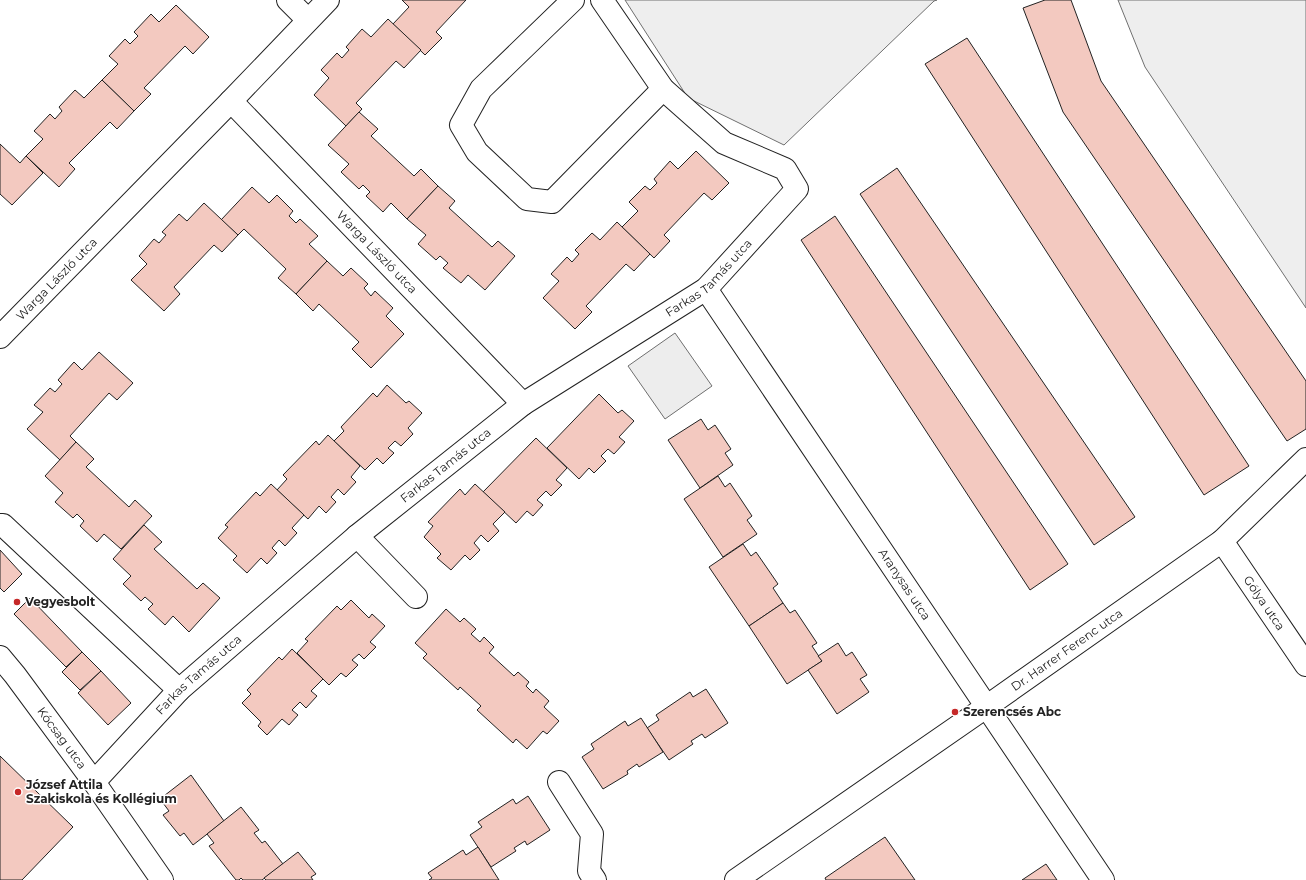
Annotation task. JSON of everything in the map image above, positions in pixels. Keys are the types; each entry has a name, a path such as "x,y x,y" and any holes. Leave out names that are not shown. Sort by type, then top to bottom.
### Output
{"street":[{"path":"288,0 308,20"},
{"name":"Warga László utca","path":"0,337 328,0"},
{"path":"573,0 481,89 461,125 477,152 527,199 552,202 663,89 602,0"},
{"name":"Farkas Tamás utca","path":"94,782 179,690 357,536 523,404 706,289 797,189 785,169 724,143 663,89"},
{"name":"Warga László utca","path":"231,101 523,404"},
{"name":"Aranysas utca","path":"706,289 1103,880"},
{"name":"Dr. Harrer Ferenc utca","path":"736,880 1222,541 1306,459"},
{"path":"0,525 3,525 179,690"},
{"path":"357,536 416,596"},
{"name":"Gólya utca","path":"1222,541 1306,665"},
{"name":"Kócsag utca","path":"0,657 94,782 162,880"},
{"path":"559,782 592,834 589,871 595,880"}],"shaded area":[{"path":"625,0 937,0 934,1 784,145 688,98"},
{"path":"1118,0 1306,0 1306,308 1145,67"},
{"path":"675,333 712,386 665,419 628,366"}],"building":[{"path":"402,0 466,0 436,32 442,38 425,55 393,24 409,7"},
{"path":"1045,0 1071,0 1101,81 1306,381 1306,429 1287,441 1063,112 1023,8"},
{"path":"176,5 209,37 193,54 185,46 144,88 151,94 134,111 102,80 118,64 109,56 125,39 130,44 138,36 134,32 151,14 159,22"},
{"path":"388,19 421,50 404,68 396,61 356,103 362,109 346,126 314,95 329,78 321,70 337,53 342,58 349,50 346,47 362,29 371,37"},
{"path":"967,38 1249,466 1204,495 925,64"},
{"path":"102,80 134,111 117,129 110,122 69,163 75,169 59,187 26,156 43,139 34,131 50,114 55,119 62,111 59,107 75,90 84,98"},
{"path":"359,112 378,129 371,136 414,176 421,169 438,186 407,219 391,203 383,212 366,196 370,192 363,185 359,189 341,172 349,164 328,145"},
{"path":"0,144 20,163 26,156 43,173 12,205 0,194"},
{"path":"696,151 729,183 712,200 704,193 664,235 670,241 654,258 622,227 638,211 629,202 645,186 650,190 657,183 654,179 670,161 678,169"},
{"path":"897,168 1135,517 1094,545 860,194"},
{"path":"438,186 455,201 449,208 492,247 498,241 515,256 485,290 468,275 461,283 443,268 448,263 440,256 436,260 418,244 426,235 407,219"},
{"path":"252,187 269,203 277,195 293,211 289,216 296,223 300,219 318,236 309,244 327,261 296,294 278,278 286,269 244,229 238,235 221,220"},
{"path":"204,203 238,235 222,252 214,245 174,287 180,294 164,311 131,280 147,264 139,256 154,239 159,243 166,235 162,232 179,214 187,221"},
{"path":"835,216 1068,564 1030,590 801,240"},
{"path":"617,222 650,254 634,271 626,264 586,306 592,312 575,329 543,298 559,281 551,274 567,257 572,262 579,254 575,250 592,233 600,240"},
{"path":"327,261 343,276 351,268 368,284 364,288 371,296 375,291 393,308 386,316 404,334 371,368 352,349 359,342 319,304 313,311 296,294"},
{"path":"99,352 133,383 117,400 109,393 70,436 76,442 60,460 27,429 43,412 34,405 50,388 55,392 62,384 58,380 74,362 82,370"},
{"path":"387,385 406,403 409,401 422,413 408,428 413,434 401,446 395,441 388,448 394,453 383,464 377,458 365,470 334,441 344,431 341,427 373,393 377,397"},
{"path":"599,394 618,413 622,410 634,421 619,437 625,442 614,454 608,449 601,456 606,461 594,473 589,468 579,479 547,448"},
{"path":"701,419 708,430 715,425 731,449 725,453 733,465 700,488 668,440"},
{"path":"328,435 360,466 351,477 356,482 344,495 338,489 331,497 336,502 326,513 319,506 308,519 277,490 287,479 283,475 316,441 319,445"},
{"path":"536,438 567,468 556,480 562,485 551,496 546,491 537,500 543,505 533,516 527,511 516,523 483,492"},
{"path":"76,442 94,459 86,467 129,507 135,500 152,516 121,549 104,534 97,542 80,526 84,521 77,514 73,518 55,502 63,493 45,476"},
{"path":"718,476 725,487 730,483 752,516 747,520 757,534 723,557 684,499"},
{"path":"271,484 304,515 292,528 297,533 285,546 279,540 272,548 277,553 267,564 261,558 247,573 233,560 237,556 218,538 228,527 225,525 256,492 260,496"},
{"path":"475,484 505,512 493,524 499,531 488,542 481,535 474,543 480,550 470,560 465,555 451,570 437,558 441,554 424,537 433,526 428,522 460,489 465,495"},
{"path":"144,525 162,542 154,549 197,589 203,583 220,598 189,632 173,616 165,625 148,609 153,604 145,597 141,601 123,584 131,576 113,559"},
{"path":"743,544 751,556 756,552 778,584 773,588 783,603 749,626 709,567"},
{"path":"0,550 22,574 4,592 0,588"},
{"path":"30,598 82,652 66,667 14,614"},
{"path":"351,600 369,618 372,614 385,626 370,642 376,647 364,659 359,654 352,660 358,665 346,677 341,673 329,685 297,653 308,641 305,639 337,606 341,610"},
{"path":"783,603 790,613 795,610 817,643 812,646 822,661 787,684 749,626"},
{"path":"446,609 460,622 464,618 476,629 471,634 480,642 484,637 494,647 489,653 514,676 518,672 529,682 526,686 533,693 536,689 549,701 544,707 559,721 547,734 543,731 527,749 516,739 513,743 477,710 481,706 460,687 458,690 423,658 427,654 415,643"},
{"path":"838,643 846,656 852,652 867,675 860,679 869,692 837,714 808,670 822,661 818,656"},
{"path":"292,649 323,679 311,691 317,696 306,708 300,702 292,710 298,715 289,725 282,719 267,735 258,726 261,722 242,703 251,694 247,690 279,657 282,660"},
{"path":"82,652 101,671 80,690 62,672"},
{"path":"101,671 131,703 108,725 78,693"},
{"path":"706,689 728,723 705,738 702,734 691,741 693,744 669,760 647,728 659,720 656,715 690,692 693,697"},
{"path":"641,718 663,752 639,767 637,764 627,771 628,774 603,789 582,757 594,749 591,744 625,721 628,726"},
{"name":"József Attila Szakiskola és Kollégium","path":"0,756 73,827 22,880 0,880"},
{"path":"191,775 224,821 193,845 184,833 180,836 163,815 169,811 160,799"},
{"path":"528,796 550,830 527,845 525,841 514,848 516,851 491,867 470,835 482,827 478,822 513,799 516,804"},
{"path":"241,807 259,830 254,833 262,843 265,841 283,864 262,880 243,880 241,878 236,880 209,846 214,843 207,834"},
{"path":"885,837 915,880 826,880 825,878"},
{"path":"478,847 499,880 429,880 432,878 428,873 463,850 466,855"},
{"path":"298,852 316,874 311,877 313,880 266,880 264,878"},
{"path":"1046,864 1057,880 1022,880"}],"place":[{"name":"Vegyesbolt","path":"17,602"},
{"name":"Szerencsés Abc","path":"955,712"},
{"name":"József Attila Szakiskola és Kollégium","path":"18,792"}]}
